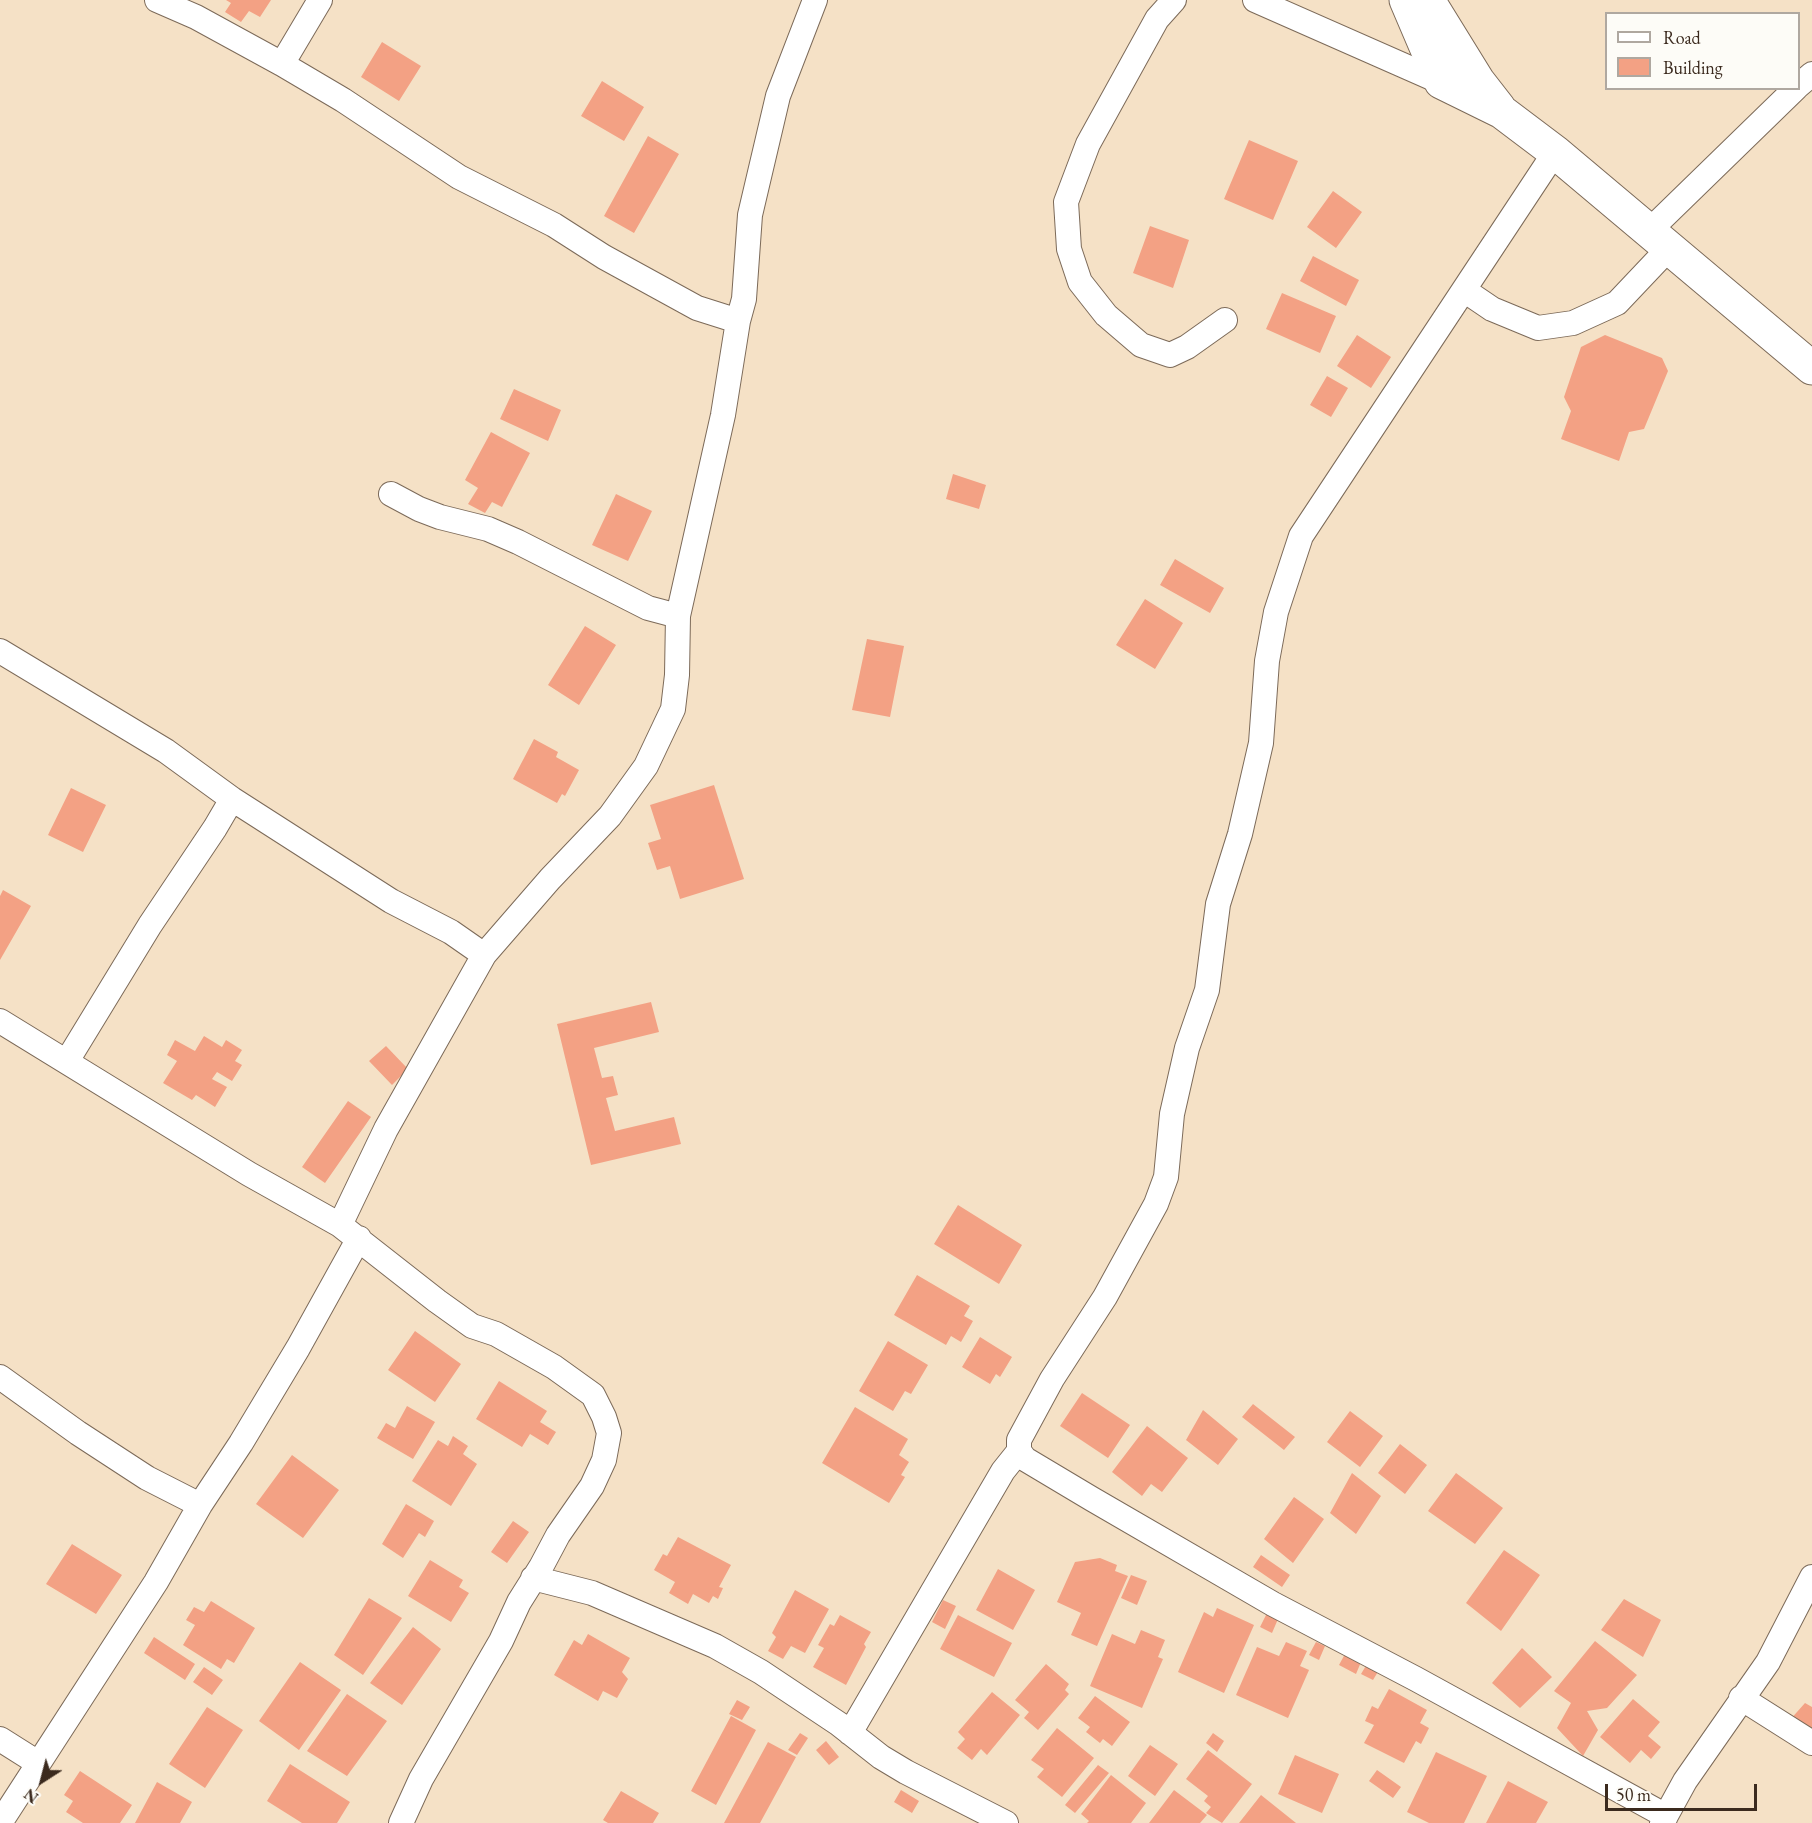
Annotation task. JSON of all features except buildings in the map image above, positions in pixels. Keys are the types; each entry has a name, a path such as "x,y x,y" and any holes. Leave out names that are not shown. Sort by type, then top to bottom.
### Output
{"street":[{"path":"157,0 196,17 282,64 343,100 459,177 554,225 697,308 738,321"},
{"path":"282,64 320,0"},
{"path":"0,1823 156,1582 200,1505 241,1443 298,1348 349,1231 386,1129 484,955 550,879 610,816 646,766 673,709 677,675 678,616 723,415 738,321 744,299 750,215 778,96 815,0"},
{"path":"1174,0 1157,19 1088,144 1066,202 1069,249 1080,282 1106,315 1141,345 1170,355 1187,347 1225,320"},
{"path":"1255,0 1442,82 1502,112 1555,152 1660,239 1812,369"},
{"path":"1406,0 1442,82"},
{"path":"1428,0 1478,81 1502,112"},
{"path":"1800,84 1812,74"},
{"path":"1464,290 1492,309 1538,328 1573,323 1617,303 1660,239 1794,90"},
{"path":"1555,152 1301,536 1276,612 1267,661 1261,742 1240,834 1218,904 1207,990 1187,1048 1172,1114 1166,1177 1156,1204 1105,1297 1046,1389 1019,1440 1019,1451 1024,1459 1273,1604 1416,1679 1664,1819 1684,1781 1768,1662 1789,1617 1812,1577"},
{"path":"391,494 418,509 508,537 648,608 678,616"},
{"path":"0,651 166,752 232,800 391,901 451,932 484,955"},
{"path":"67,1061 150,925 232,800"},
{"path":"0,1021 249,1174 349,1231 472,1326 496,1334 554,1367 593,1395 609,1433 604,1460 591,1486 558,1535 541,1568 519,1602 501,1641 421,1779 401,1823"},
{"path":"0,1377 78,1433 147,1478 200,1505"},
{"path":"850,1733 1003,1471 1019,1451"},
{"path":"533,1578 592,1593 715,1646 761,1672 850,1733 865,1746 906,1772 1006,1823"},
{"path":"1741,1698 1812,1743"},
{"path":"0,1739 38,1763"}]}
